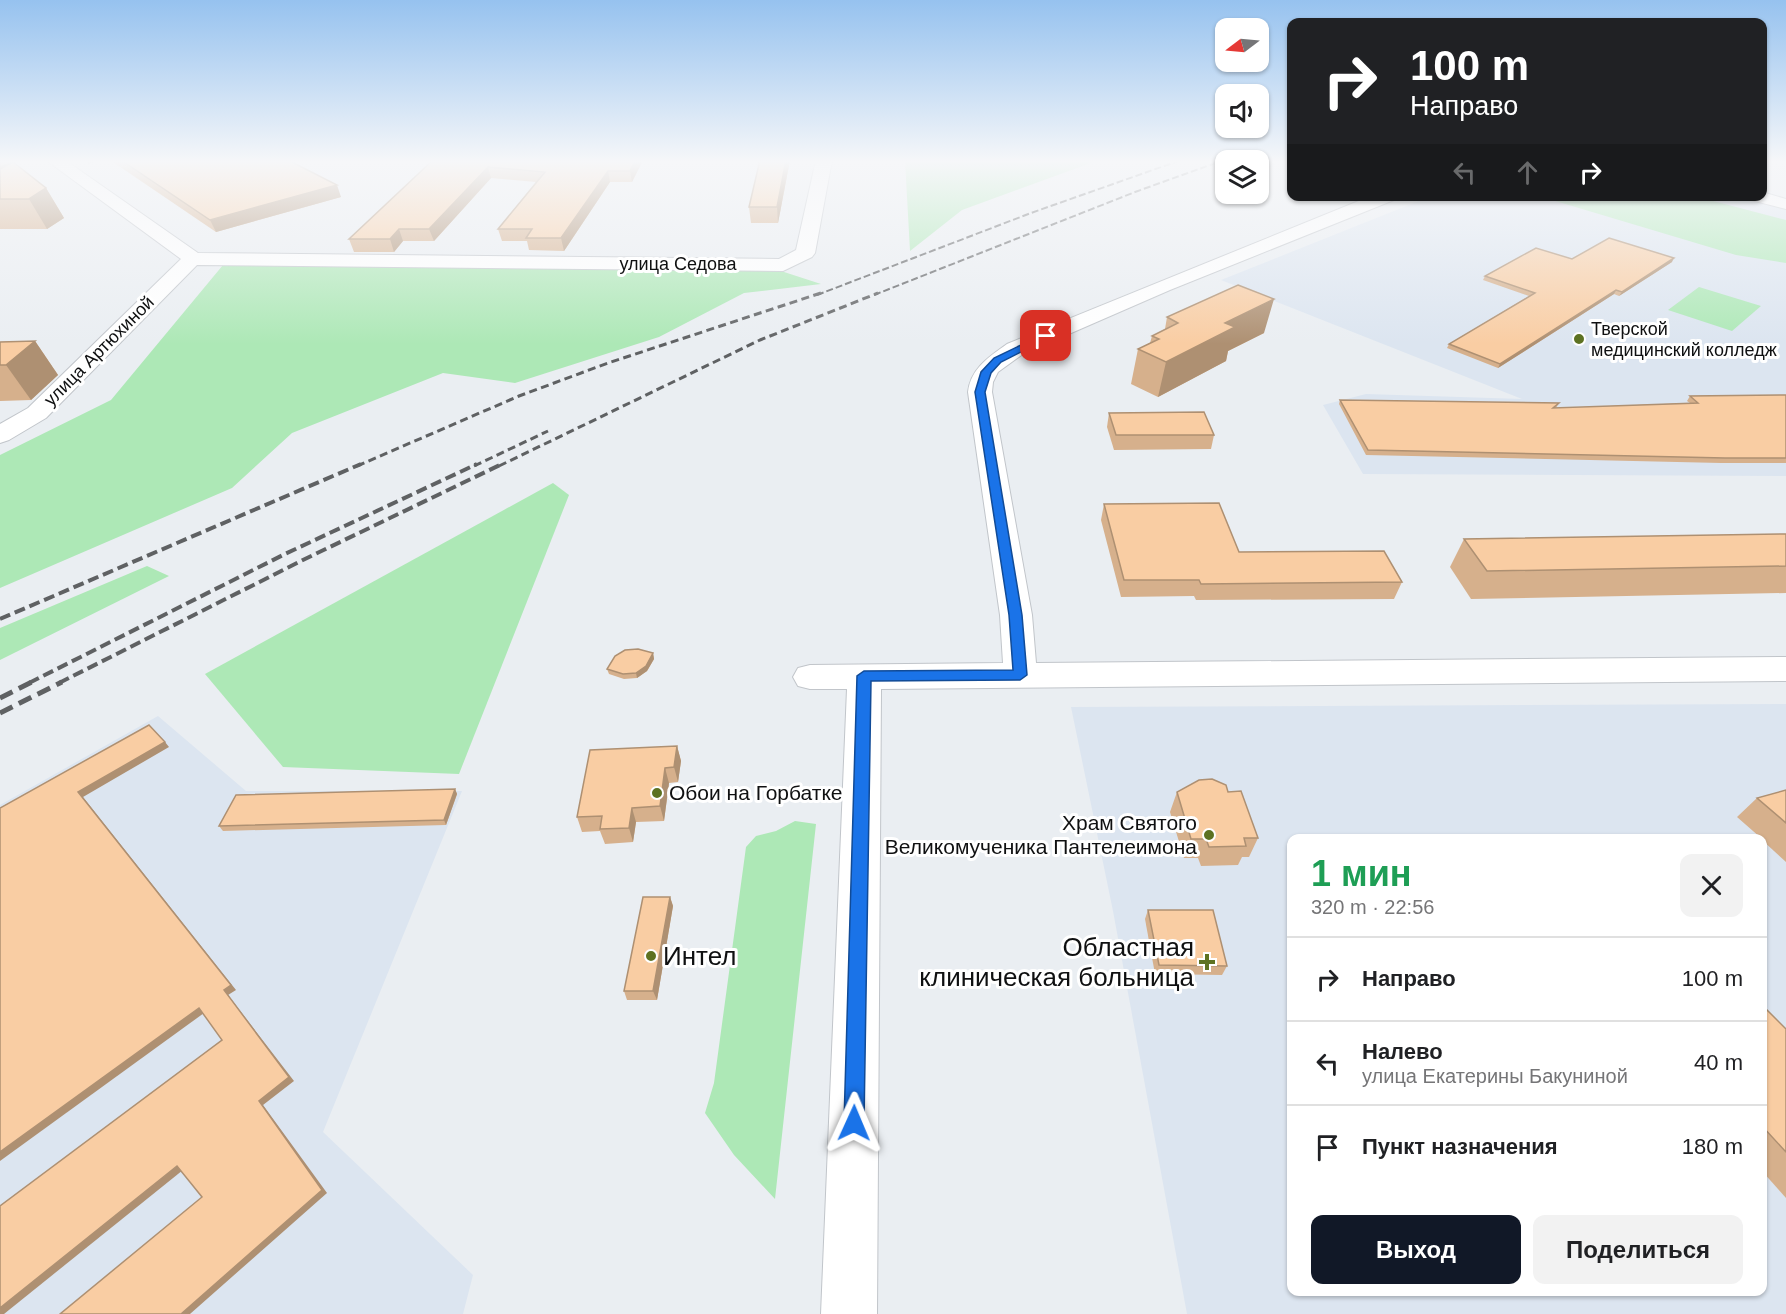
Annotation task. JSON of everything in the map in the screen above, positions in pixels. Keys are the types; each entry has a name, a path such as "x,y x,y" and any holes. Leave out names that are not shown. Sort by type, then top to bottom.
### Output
{"street":[{"path":"142,221 187,253 192,259"},
{"name":"улица Седова","path":"192,259 783,265 805,253 811,221"},
{"path":"1020,675 1016,615 980,392 981,382 989,368 1015,349 1325,221"},
{"name":"улица Артюхиной","path":"0,435 37,413 192,259"},
{"path":"810,677 1786,669"},
{"path":"849,1314 864,676"}],"shaded area":[{"name":"Тверской медицинский колледж","path":"1368,221 1786,221 1786,476 1363,474 1323,405 1366,394 1522,399 1221,280"},
{"name":"Областная клиническая больница","path":"1786,704 1786,1314 1187,1314 1113,911 1071,707"},
{"path":"158,716 246,791 462,791 323,1132 473,1275 463,1314 0,1314 0,805"}],"green space":[{"path":"908,221 948,221 910,251"},
{"path":"1623,221 1786,221 1786,263 1736,255"},
{"path":"223,265 781,271 821,284 744,293 659,337 515,383 443,373 292,433 232,488 0,588 0,455 111,400"},
{"path":"1699,287 1761,306 1732,331 1668,310"},
{"path":"553,483 569,495 459,774 283,767 205,674"},
{"path":"147,566 169,576 0,660 0,628"},
{"path":"795,821 816,824 775,1199 734,1155 705,1113 714,1083 746,847 756,836 776,831"}],"building":[{"path":"368,221 436,221 429,229 399,229 390,239 349,239"},
{"path":"504,221 573,221 561,238 526,238 532,229 498,229"},
{"path":"1609,238 1674,258 1622,292 1616,290 1500,364 1449,344 1535,293 1485,276 1536,248 1572,259"},
{"path":"1238,285 1274,299 1225,323 1235,327 1166,362 1138,349 1159,339 1152,336 1178,323 1167,317"},
{"path":"35,341 6,365 0,365 0,342"},
{"path":"1786,395 1786,458 1368,450 1340,400 1559,403 1553,408 1698,403 1690,396"},
{"path":"1204,412 1214,435 1116,435 1109,413"},
{"path":"1219,503 1239,552 1384,551 1402,582 1201,584 1199,580 1124,580 1104,504"},
{"path":"1786,534 1786,566 1487,571 1464,539"},
{"path":"638,649 653,653 646,666 636,673 623,674 607,669 615,656 625,650"},
{"path":"149,725 165,742 78,792 231,985 224,990 289,1077 259,1101 322,1190 181,1314 60,1314 202,1197 177,1166 0,1308 0,1206 222,1040 199,1008 0,1152 0,808"},
{"path":"677,746 674,767 665,768 660,806 632,808 629,828 600,829 602,816 577,817 590,750"},
{"path":"1212,779 1226,785 1228,792 1241,791 1258,838 1244,838 1246,846 1209,847 1206,839 1191,839 1177,792 1199,780"},
{"path":"455,789 444,820 219,826 236,795"},
{"path":"1786,790 1786,823 1757,798"},
{"path":"643,897 670,897 653,991 624,991"},
{"path":"1148,910 1213,910 1227,966 1159,965"},
{"path":"1767,1010 1786,1029 1786,1152 1767,1131"}],"railway":[{"path":"817,295 1009,221"},
{"path":"874,295 1061,221"},
{"path":"357,466 519,396 608,363 821,293"},
{"path":"499,466 760,340 878,293"},
{"path":"474,466 548,431"},
{"path":"0,619 361,464"},
{"path":"29,683 285,554 477,464"},
{"path":"59,683 305,559 502,464"},
{"path":"0,698 32,682"},
{"path":"0,713 62,682"}],"place":[{"name":"Тверской медицинский колледж","path":"1579,339"},
{"name":"Обои на Горбатке","path":"657,793"},
{"name":"Храм Святого Великомученика Пантелеимона","path":"1209,835"},
{"name":"Интел","path":"651,956"},
{"name":"Областная клиническая больница","path":"1207,962"}],"route":[{"path":"854,1123 864,676 1020,675 1016,615 980,392 981,382 986,372 998,360 1009,352 1046,336"}]}
